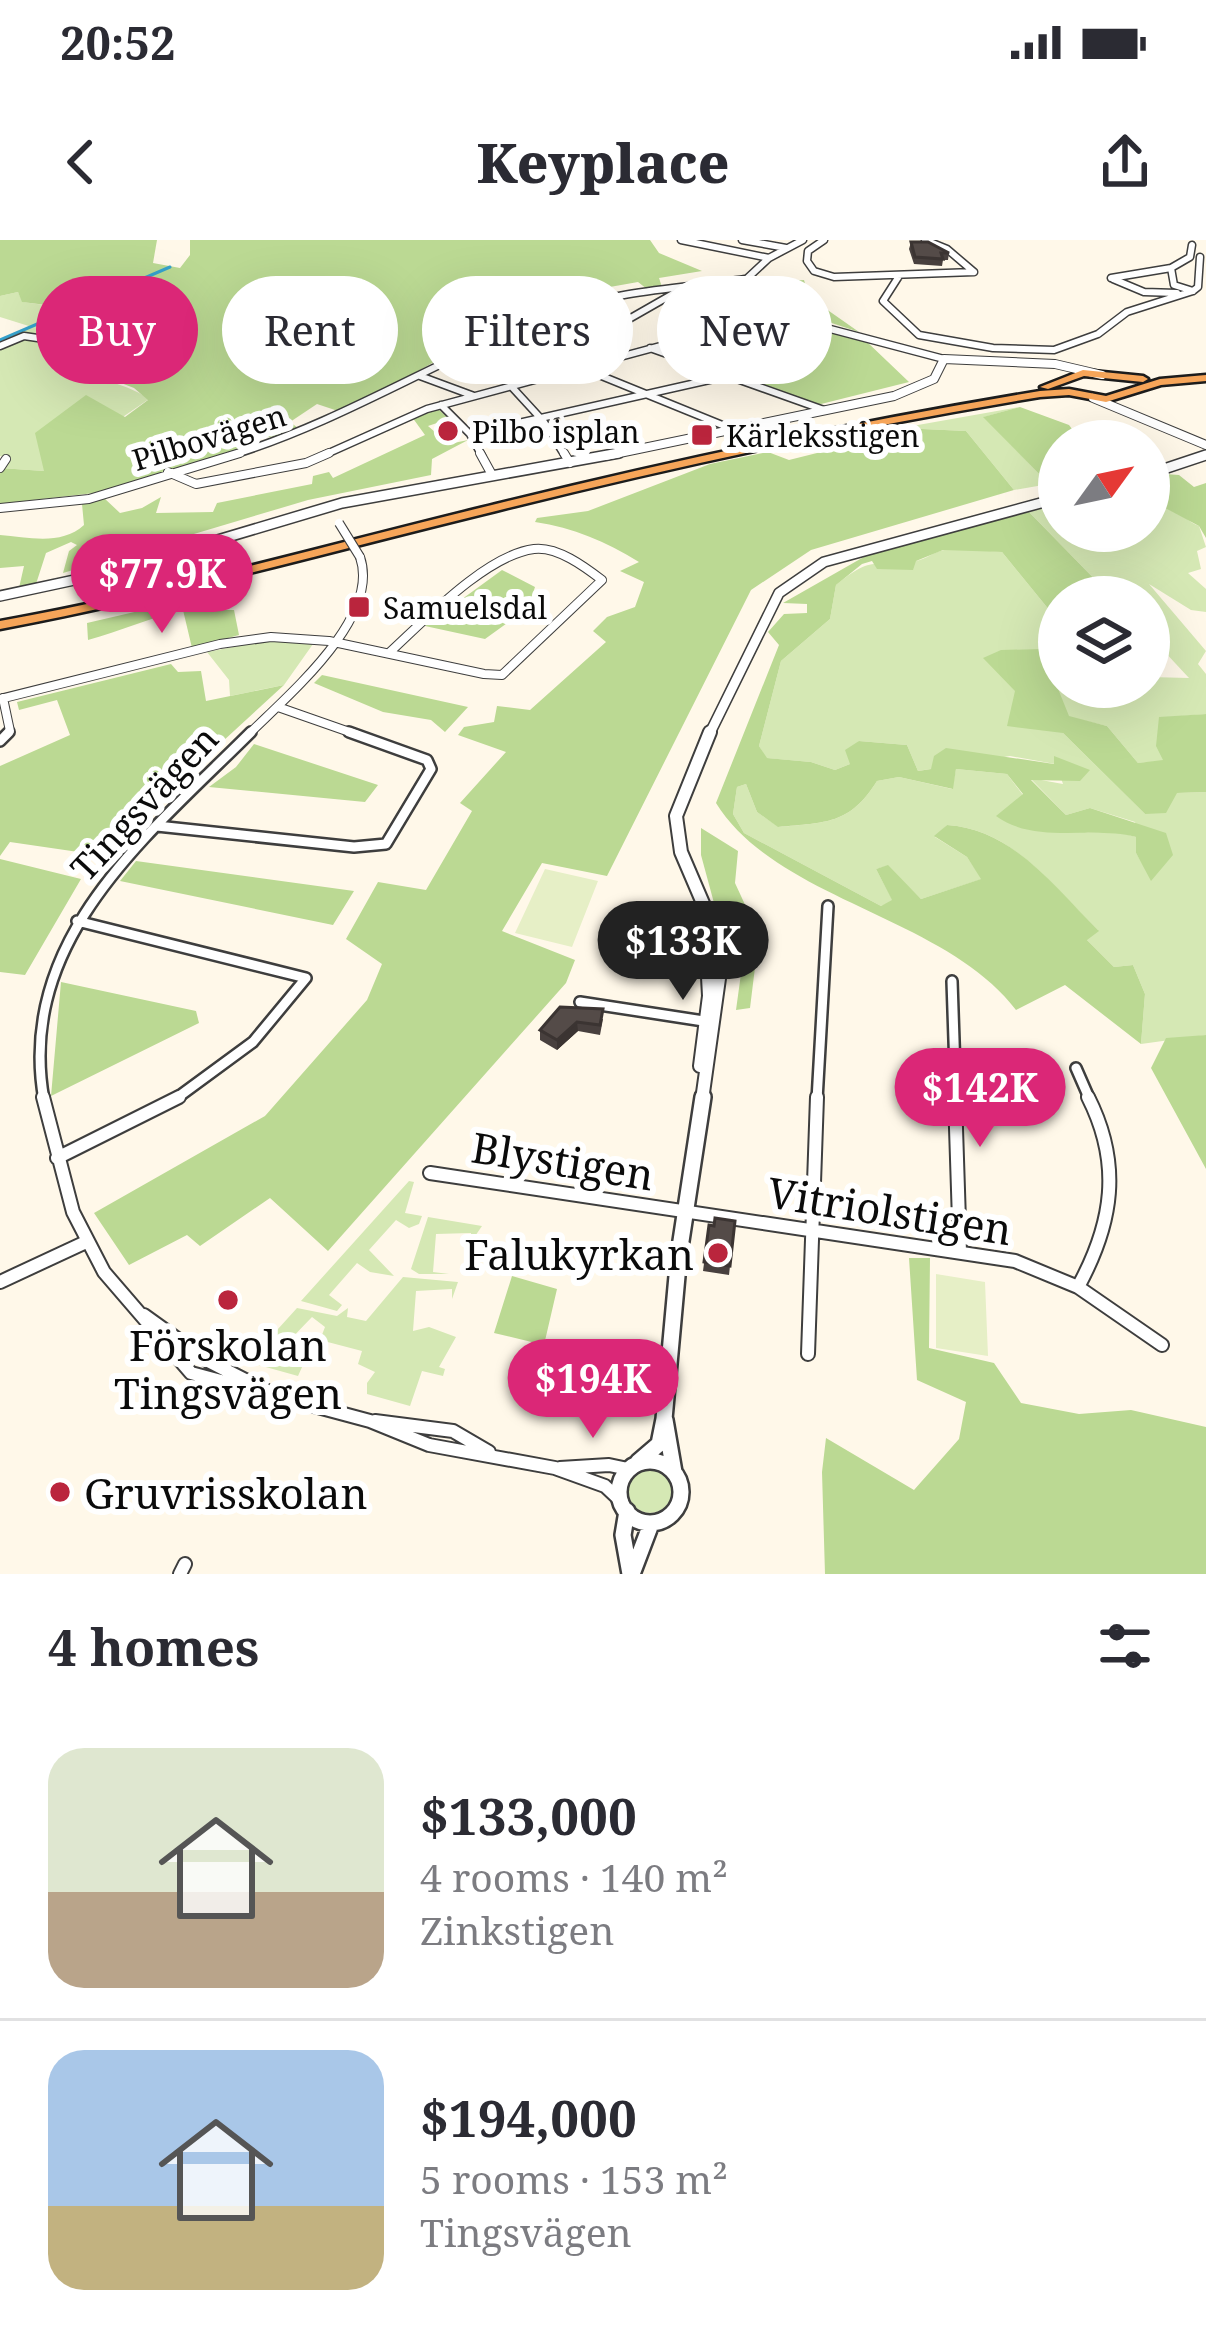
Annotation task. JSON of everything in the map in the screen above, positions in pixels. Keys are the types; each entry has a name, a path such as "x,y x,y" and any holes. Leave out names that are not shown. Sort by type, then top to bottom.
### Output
{"highway":[{"path":"0,621 700,450 1036,389 1068,378 1206,376"},
{"path":"0,621 116,602 750,447 1053,392 1093,398 1206,376"},
{"path":"1108,377 1119,394"},
{"path":"1068,378 1076,393"}],"street":[{"path":"683,240 769,258"},
{"path":"722,250 732,240"},
{"path":"742,240 786,248"},
{"path":"748,276 786,248 803,240 822,241"},
{"path":"822,241 807,256 810,266 843,278 974,272 925,240"},
{"path":"1190,292 1149,293 1111,278 1171,268 1190,257 1192,245"},
{"path":"951,273 961,268 956,256"},
{"path":"899,276 884,301 919,335 993,348 1054,350 1098,334 1127,312 1198,287 1201,256"},
{"path":"1171,268 1174,285 1190,292"},
{"name":"Pilbovägen","path":"832,327 944,359 1055,364 1108,377"},
{"path":"0,346 36,331"},
{"path":"24,336 36,338"},
{"path":"633,352 657,346"},
{"path":"650,348 657,351"},
{"path":"1054,350 1055,364 1066,369 1068,378"},
{"path":"0,596 107,574 329,507 570,463 912,391 934,379 944,359"},
{"path":"420,376 474,395"},
{"name":"Pilbovägen","path":"0,508 69,503 303,434 420,376"},
{"path":"511,386 515,384"},
{"path":"168,472 199,484 306,463 441,405 518,384"},
{"path":"621,384 732,429"},
{"path":"470,434 691,384"},
{"path":"750,384 824,410"},
{"path":"511,386 541,418 570,463"},
{"path":"1119,394 1116,403 1132,415"},
{"path":"1093,398 1206,445"},
{"path":"441,405 470,434 491,473"},
{"path":"1170,467 1206,455"},
{"path":"0,468 7,459"},
{"path":"631,1574 620,1488 633,1466 658,1444 664,1419 711,1022 709,939 676,830 680,800 779,592 824,562 1038,504"},
{"name":"Tingsvägen","path":"329,507 368,573 364,599 310,672 157,826 77,921 53,968 45,1004 40,1080 57,1158 86,1242 190,1373 370,1421 429,1445 555,1468 605,1486 624,1507"},
{"path":"0,741 10,732 1,698 241,640 286,636 329,641 493,676 506,674 602,580 548,551 533,550 467,585 388,653"},
{"path":"157,826 354,847 386,844 431,769 427,760 278,707"},
{"path":"808,1354 809,1230 829,906"},
{"path":"57,1158 168,1104 228,1067 269,1031 306,978 77,921"},
{"path":"952,981 960,1252"},
{"path":"580,1002 711,1022"},
{"path":"1076,1068 1108,1145 1113,1181 1106,1227 1078,1287"},
{"name":"Blystigen","path":"430,1173 687,1212"},
{"name":"Vitriolstigen","path":"687,1212 1032,1266 1078,1287 1162,1346"},
{"path":"0,1282 86,1242"},
{"name":"Tingsvägen","path":"135,1309 208,1361 278,1396"},
{"path":"631,1574 651,1524 669,1518 680,1502 664,1419"},
{"path":"633,1466 661,1462 674,1472"},
{"name":"Tingsvägen","path":"555,1468 633,1466"},
{"path":"624,1507 651,1524"}],"green space":[{"path":"0,240 157,240 153,263 180,268 190,255 190,240 650,240 659,253 702,271 657,276 657,288 647,289 633,283 633,276 422,276 422,369 398,382 398,276 222,276 222,384 395,384 344,413 317,404 290,422 302,431 242,443 243,448 94,493 0,504 0,468 44,471 35,433 86,395 125,417 148,400 124,384 198,384 198,276 36,276 36,304 22,302 18,292 0,296"},
{"path":"18,292 23,302 36,304 36,384 118,384 149,399 44,471 0,468 7,457 0,456 0,343 32,327 0,317 0,296"},
{"path":"832,313 859,332 832,323"},
{"path":"832,330 865,340 909,382 817,405 756,384 832,384"},
{"path":"1020,407 984,417 1038,473 1038,486 1014,490 966,431 901,428"},
{"path":"1020,407 1055,420 1038,420 1038,473 983,417"},
{"path":"438,409 449,419 428,426 449,444 468,440 432,459 431,475 308,500 63,573 69,551 77,545 71,542 46,553 36,584 19,588 24,566 0,568 0,535 65,536 84,525 82,504 103,497 120,513 161,497 156,513 213,512 217,503 312,484 313,476 329,472 333,478 425,435 412,417"},
{"path":"901,428 966,431 1014,490 811,550 751,590 607,876 542,863 502,931 575,960 566,983 328,1251 270,1198 200,1246 187,1235 129,1265 94,1213 265,1116 367,1000 382,964 346,939 378,882 426,890 472,811 460,803 506,752 458,735 464,727 494,722 497,706 530,710 606,642 593,631 607,617 635,607 644,582 620,571 639,562 589,536 535,522 537,518 588,511 710,464 768,452 789,460 853,444 855,436"},
{"path":"1170,474 1179,475 1194,487 1206,483 1206,538 1199,526 1170,511"},
{"path":"1170,505 1199,526 1206,547 1197,551 1201,569 1188,573 1206,589 1206,612 1191,610 1170,597 1170,576 1091,576 1068,552 1170,552"},
{"path":"1029,512 1038,521 1038,552 1068,552 1091,576 1038,576 1038,596 1002,552 943,550 916,561 913,570 877,569 872,561 862,564 836,585 830,619 781,661 759,746 767,758 811,762 835,770 850,764 845,750 859,741 907,745 918,771 931,769 934,756 946,748 1054,764 1054,756 1090,770 1080,781 1031,780 1066,815 1090,808 1166,833 1173,855 1151,881 1136,853 1136,837 1046,832 1012,825 996,816 1023,794 1007,774 956,769 953,789 899,777 877,781 846,814 778,827 757,812 746,784 737,787 733,814 744,833 881,906 892,900 876,869 888,865 921,899 981,879 967,857 934,836 947,825 992,837 1031,863 1099,931 1087,940 1114,967 1133,965 1145,994 1141,1044 1065,985 1016,1010 985,978 948,952 779,863 743,836 716,803 779,645 768,632 784,614 807,613 807,604 783,603 869,554"},
{"path":"944,550 1002,552 1038,596 1038,708 1170,708 1170,678 1189,678 1170,658 1170,609 1206,651 1198,664 1206,674 1206,714 1159,718 1164,761 1138,763 1107,726 1069,717 1063,733 1145,814 1176,793 1206,792 1206,1035 1141,1044 1145,994 1133,965 1114,967 1086,939 1098,930 1030,863 992,837 947,825 935,837 967,857 982,879 921,899 887,866 876,869 893,901 881,906 744,833 733,814 737,787 746,784 757,812 779,827 836,819 857,806 877,781 899,777 952,789 956,769 1007,774 1023,795 1008,810 1088,833 1115,831 1136,837 1136,853 1152,880 1135,822 1090,808 1066,815 1030,778 1063,784 1054,757 1055,764 1010,756 918,771 907,745 859,741 850,764 835,770 811,762 766,758 759,746 781,661 830,619 836,585 868,565 916,561"},
{"path":"502,570 535,587 528,608 485,639 425,626"},
{"path":"227,594 213,602 215,610 234,610 239,635 192,648 183,610 88,640 87,623"},
{"path":"274,639 313,644 284,685 230,696 229,680 207,652"},
{"path":"1038,649 1038,708 1066,708 1069,716 1107,726 1138,763 1163,760 1156,746 1159,717 1206,714 1206,792 1177,793 1166,813 1145,814 1063,733 1007,726 1015,691 983,658 1001,650"},
{"path":"171,664 178,672 201,671 206,701 284,685 99,855 10,842 0,856 0,766 70,735 57,700 19,710 17,702"},
{"path":"322,675 468,707 445,732 431,720 383,712 314,683"},
{"path":"254,744 378,785 365,802 209,787 236,767"},
{"path":"701,828 738,851 735,883 759,935 750,1008 736,1010 747,930 740,903 714,903 701,855"},
{"path":"0,859 81,879 25,975 0,972"},
{"path":"136,861 354,891 333,925 120,881"},
{"path":"545,869 598,881 572,947 515,933"},
{"path":"635,908 671,928 681,951 608,940"},
{"path":"61,982 196,1011 199,1023 51,1096"},
{"path":"1206,1035 1206,1169 1151,1068 1166,1038"},
{"path":"409,1181 414,1182 405,1213 422,1216 419,1224 409,1228 396,1220 369,1250 394,1276 370,1272 357,1263 329,1295 342,1305 337,1311 301,1301"},
{"path":"428,1217 482,1226 471,1242 471,1233 436,1234 433,1272 449,1274 419,1274 411,1269"},
{"path":"909,1258 930,1258 929,1348 994,1363 1021,1403 1079,1414 1131,1410 1206,1427 1206,1574 825,1574 822,1472 826,1438 914,1490 959,1439 966,1402 917,1380"},
{"path":"936,1274 985,1282 988,1356 936,1348"},
{"path":"512,1276 557,1289 544,1345 494,1333"},
{"path":"403,1277 458,1282 452,1299 452,1289 416,1291 413,1331 429,1327 456,1337 439,1367 445,1369 443,1376 422,1371 410,1406 367,1394 367,1383 375,1372 358,1364 362,1351 320,1340 325,1327 312,1317 284,1346 300,1359 311,1347 298,1376 248,1362 297,1308 337,1316 348,1308 347,1317 366,1321"},
{"path":"650,1469 666,1475 672,1491 666,1507 650,1513 634,1507 628,1491 634,1475"}],"building":[{"path":"911,242 928,242 949,253 941,253 943,259 915,257"},
{"path":"560,1007 603,1009 600,1025 577,1022 557,1040 540,1030"},
{"name":"Falukyrkan","path":"715,1218 735,1221 730,1266 704,1262 709,1225 714,1226"}],"waterway":[{"path":"0,340 170,267"}],"place":[{"name":"Pilbo isplan","path":"448,431"},
{"name":"Kärleksstigen","path":"702,435"},
{"name":"Samuelsdal","path":"359,607"},
{"name":"Falukyrkan","path":"718,1253"},
{"name":"Förskolan Tingsvägen","path":"228,1300"},
{"name":"Gruvrisskolan","path":"60,1492"}]}
